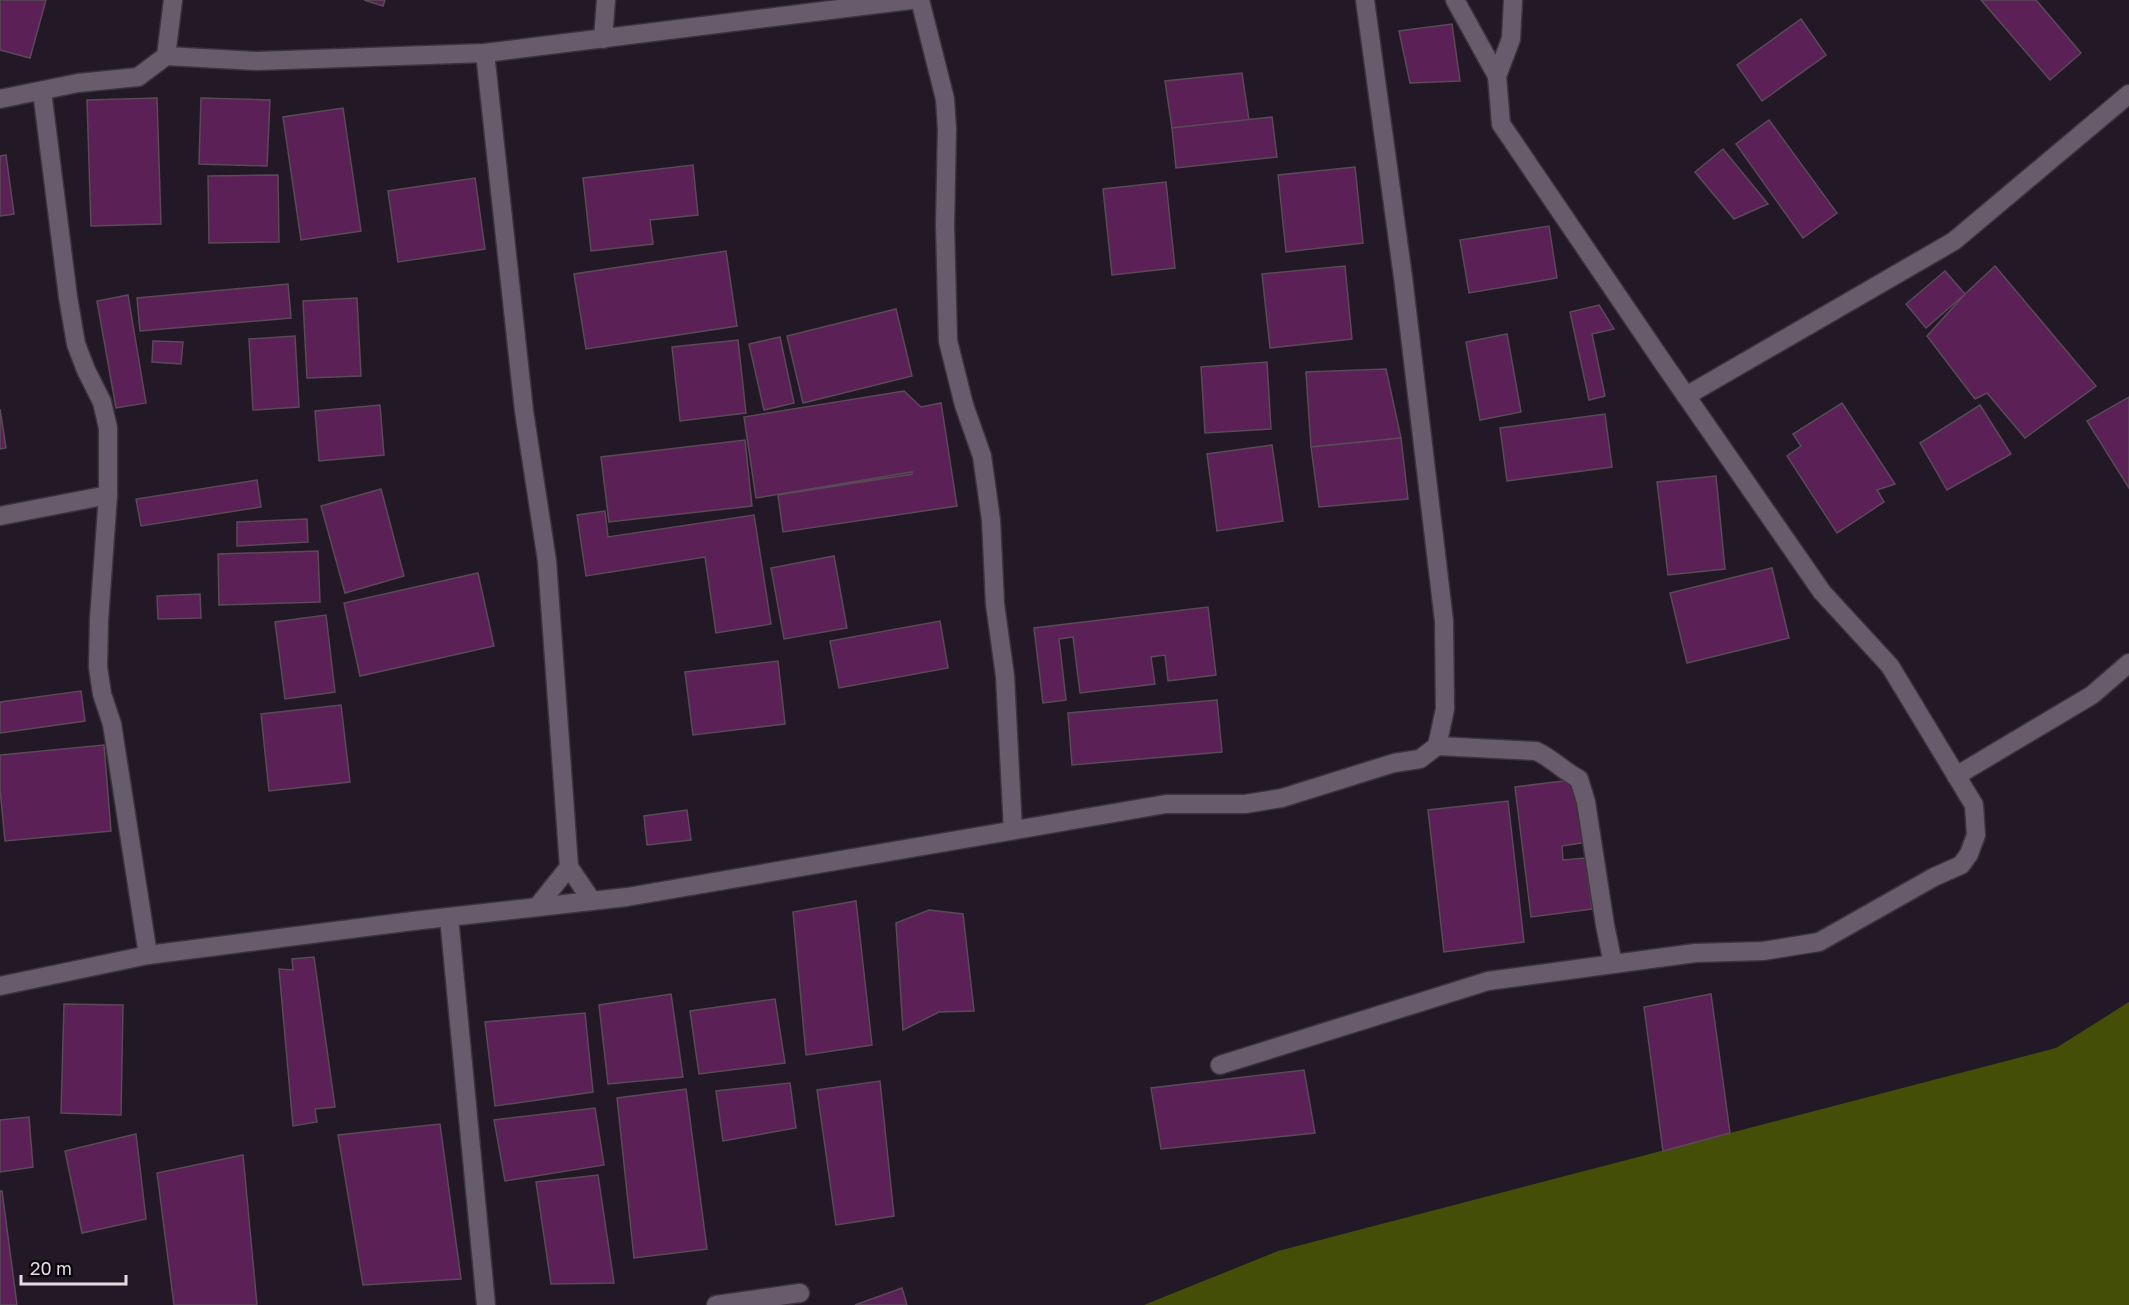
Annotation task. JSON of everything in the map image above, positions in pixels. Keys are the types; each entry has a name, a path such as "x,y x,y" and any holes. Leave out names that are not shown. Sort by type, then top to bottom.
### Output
{"street":[{"path":"166,56 173,0"},
{"path":"603,39 606,0"},
{"path":"0,99 78,83 138,76 166,56 257,61 485,54 911,0"},
{"path":"920,0 945,99 948,341 964,405 982,456 991,520 995,603 1005,676 1013,830"},
{"path":"0,986 148,955 449,916 627,897 1166,804 1245,804 1282,798 1394,763 1420,759 1437,746 1445,709 1444,621 1403,277 1365,0"},
{"path":"1220,1065 1488,981 1695,953 1763,951 1819,942 1934,877 1961,865 1969,854 1977,835 1974,805 1890,666 1822,592 1501,124 1497,76 1455,0"},
{"path":"1497,76 1511,39 1513,0"},
{"path":"485,54 524,411 547,561 568,867 592,901"},
{"path":"42,91 76,344 102,402 108,428 108,495 98,667 102,694 112,724 148,955"},
{"path":"1686,396 1954,241 2129,94"},
{"path":"0,516 108,495"},
{"path":"1956,776 2092,695 2129,663"},
{"path":"1437,746 1536,752 1546,756 1567,773 1579,779 1586,802 1613,964"},
{"path":"537,907 568,867"},
{"path":"449,916 486,1305"},
{"path":"716,1305 800,1293"}],"green space":[{"path":"2129,1002 2129,1305 1144,1305 1278,1251 2056,1048"}],"building":[{"path":"0,0 46,0 30,58 0,50"},
{"path":"364,0 385,0 383,6"},
{"path":"1981,0 2036,0 2081,53 2050,80"},
{"path":"1801,19 1826,55 1762,101 1737,65"},
{"path":"1452,24 1460,81 1410,83 1399,31"},
{"path":"1242,73 1249,120 1172,128 1165,81"},
{"path":"157,98 161,224 91,226 87,100"},
{"path":"201,98 270,100 267,166 199,164"},
{"path":"343,108 361,231 301,240 283,117"},
{"path":"1272,117 1277,157 1176,168 1172,128"},
{"path":"1769,120 1837,213 1803,238 1736,144"},
{"path":"1723,149 1768,204 1734,219 1695,172"},
{"path":"6,155 14,214 0,216 0,156"},
{"path":"693,165 698,215 650,220 653,244 591,251 583,178"},
{"path":"1355,167 1363,243 1286,252 1278,175"},
{"path":"278,175 279,242 209,243 208,176"},
{"path":"475,178 485,249 398,262 388,191"},
{"path":"1166,182 1175,268 1112,275 1103,189"},
{"path":"1549,226 1557,278 1469,293 1460,240"},
{"path":"726,251 737,326 586,349 574,274"},
{"path":"1345,266 1352,339 1270,348 1262,274"},
{"path":"1995,266 2096,386 2025,438 1987,393 1975,399 1927,336 1965,294"},
{"path":"1945,271 1965,294 1926,328 1906,304"},
{"path":"288,284 291,318 140,331 137,298"},
{"path":"128,295 146,403 116,408 97,301"},
{"path":"357,298 361,376 307,378 303,301"},
{"path":"1599,305 1614,329 1592,334 1605,396 1589,400 1570,312"},
{"path":"896,309 912,376 803,403 787,336"},
{"path":"1507,334 1521,412 1480,420 1466,342"},
{"path":"295,336 299,407 253,410 249,339"},
{"path":"780,337 794,403 764,410 749,344"},
{"path":"738,340 746,413 680,421 672,347"},
{"path":"153,341 183,342 181,364 152,362"},
{"path":"1267,362 1271,429 1205,433 1201,367"},
{"path":"1386,369 1401,438 1311,447 1306,372"},
{"path":"904,391 921,407 941,403 957,506 783,532 778,495 912,474 912,472 756,498 744,417"},
{"path":"2129,397 2129,488 2087,421"},
{"path":"1842,403 1895,484 1877,490 1884,502 1837,533 1787,456 1801,446 1793,434"},
{"path":"380,405 384,455 319,461 315,411"},
{"path":"1980,405 2011,454 1947,490 1920,443"},
{"path":"0,409 6,448 0,449"},
{"path":"1605,414 1612,467 1507,481 1500,428"},
{"path":"1401,438 1408,499 1319,507 1311,447"},
{"path":"745,440 752,506 609,522 601,457"},
{"path":"1272,445 1283,521 1217,531 1207,454"},
{"path":"1716,476 1725,569 1668,575 1657,482"},
{"path":"257,480 261,507 141,526 136,499"},
{"path":"381,489 404,576 345,593 321,506"},
{"path":"605,511 608,537 754,515 771,624 716,633 705,557 586,576 577,515"},
{"path":"307,519 308,542 237,546 237,522"},
{"path":"318,551 320,602 219,605 218,554"},
{"path":"834,556 847,628 784,639 771,568"},
{"path":"1772,568 1789,638 1687,663 1670,593"},
{"path":"478,573 494,646 360,676 344,603"},
{"path":"200,594 201,618 158,619 157,596"},
{"path":"1208,607 1216,675 1168,681 1165,655 1151,657 1155,684 1080,693 1073,637 1059,639 1066,700 1043,703 1034,628"},
{"path":"326,615 335,692 285,699 275,622"},
{"path":"940,621 948,668 839,688 830,641"},
{"path":"778,661 785,724 693,735 685,672"},
{"path":"81,691 85,721 0,733 0,702"},
{"path":"1217,700 1222,752 1072,765 1068,713"},
{"path":"341,705 350,782 269,791 261,714"},
{"path":"104,745 111,831 5,841 0,789 0,755"},
{"path":"1579,779 1587,842 1562,846 1563,860 1585,858 1592,909 1531,917 1515,787"},
{"path":"1508,801 1524,942 1444,952 1428,810"},
{"path":"687,810 691,840 647,845 644,816"},
{"path":"856,901 872,1045 806,1055 793,912"},
{"path":"929,910 963,914 974,1011 939,1012 903,1030 896,923"},
{"path":"314,957 335,1107 315,1109 317,1122 293,1126 279,969 293,970 292,959"},
{"path":"671,994 683,1077 608,1084 599,1005"},
{"path":"1711,994 1730,1133 1663,1151 1644,1007"},
{"path":"775,999 785,1063 699,1074 690,1011"},
{"path":"64,1004 123,1005 121,1115 61,1113"},
{"path":"585,1013 593,1092 495,1106 485,1022"},
{"path":"1304,1070 1315,1133 1161,1149 1151,1088"},
{"path":"880,1081 894,1216 836,1225 817,1090"},
{"path":"790,1083 796,1128 723,1141 716,1091"},
{"path":"686,1089 707,1249 634,1258 617,1098"},
{"path":"595,1108 604,1165 505,1181 494,1120"},
{"path":"29,1117 33,1167 0,1172 0,1120"},
{"path":"440,1124 461,1279 363,1285 338,1135"},
{"path":"136,1134 146,1219 82,1233 65,1151"},
{"path":"243,1155 257,1305 174,1305 157,1173"},
{"path":"598,1175 614,1283 551,1284 536,1182"},
{"path":"0,1191 2,1191 17,1305 0,1305"},
{"path":"902,1288 907,1305 855,1305"}]}
